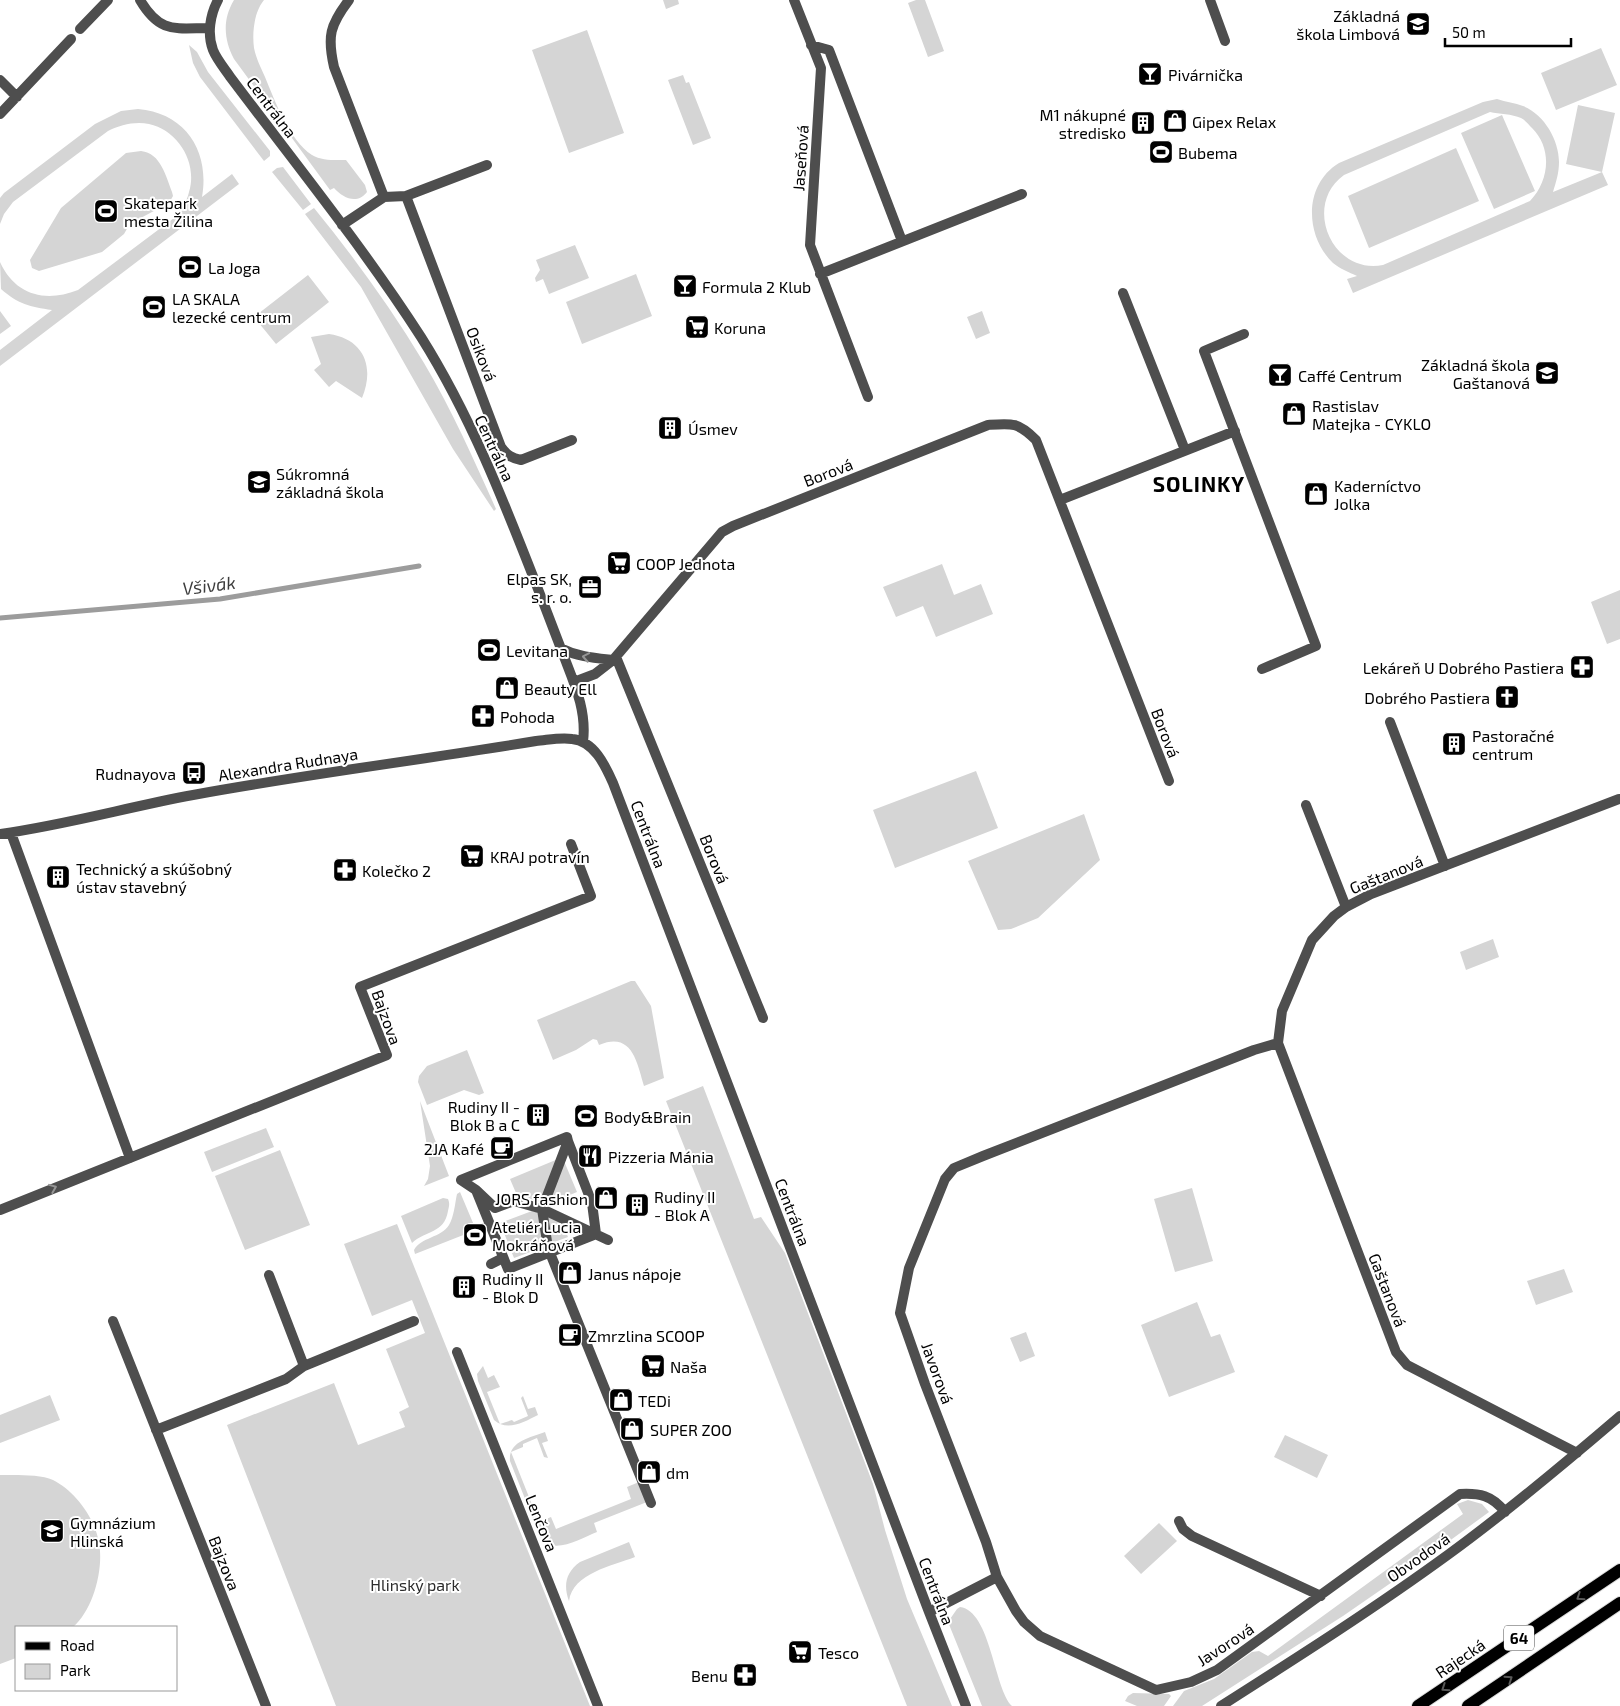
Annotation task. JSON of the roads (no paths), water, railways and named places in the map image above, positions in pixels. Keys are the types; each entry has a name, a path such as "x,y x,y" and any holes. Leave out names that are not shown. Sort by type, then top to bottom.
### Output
{"main road":[{"name":"Rajecká","path":"1418,1706 1620,1570"},
{"name":"64","path":"1468,1706 1620,1603"}],"street":[{"path":"80,29 108,0"},
{"path":"140,0 158,23 170,28 210,28 212,10 218,0"},
{"path":"350,0 335,20 330,34 331,52 334,67 384,197"},
{"name":"Jaseňová","path":"794,0 821,68 810,245 868,397"},
{"path":"1210,0 1225,41"},
{"name":"Centrálna","path":"210,28 213,50 231,78 342,225 421,337 452,390 480,446 574,682 584,716 583,742 605,764 614,783 966,1706"},
{"path":"0,114 71,39"},
{"path":"812,45 829,50 902,241"},
{"path":"0,80 17,96"},
{"path":"342,225 384,197 406,196 487,165"},
{"path":"820,274 1022,194"},
{"name":"Osiková","path":"406,196 501,447 506,454 514,459 521,460 572,440"},
{"path":"1123,292 1185,450"},
{"path":"1244,334 1204,351 1316,646 1262,669"},
{"name":"Borová","path":"574,682 595,674 615,658 714,541 728,529 988,426 1004,424 1022,426 1036,440 1169,781"},
{"path":"1060,500 1235,431"},
{"path":"560,648 586,658 615,658"},
{"name":"Borová","path":"615,658 763,1018"},
{"name":"Gaštanová","path":"1390,722 1445,866"},
{"name":"Alexandra Rudnaya","path":"0,834 52,825 134,806 284,779 536,741 572,739 583,742"},
{"name":"Gaštanová","path":"1577,1453 1407,1365 1396,1352 1278,1043 1282,1011 1312,940 1334,916 1346,907 1364,898 1619,799"},
{"path":"1306,805 1346,907"},
{"path":"11,832 130,1158"},
{"name":"Bajzova","path":"0,1210 387,1055 360,987 591,896 570,844"},
{"name":"Javorová","path":"1278,1043 1254,1050 982,1156 954,1168 946,1179 909,1268 900,1313 997,1576 1016,1611 1024,1622 1040,1636 1156,1690 1191,1682 1217,1670 1460,1494 1477,1494 1498,1502 1505,1512"},
{"path":"596,1234 592,1203 566,1136 461,1180 476,1190 495,1208 514,1201 542,1209 608,1240"},
{"path":"568,1141 542,1209 548,1248 651,1502"},
{"path":"476,1190 508,1269 596,1234"},
{"path":"490,1264 504,1258"},
{"path":"269,1275 304,1366"},
{"name":"Bajzova","path":"113,1321 266,1706"},
{"path":"156,1430 286,1379 304,1366 414,1321"},
{"name":"Lenčova","path":"457,1352 598,1706"},
{"name":"Obvodová","path":"1221,1706 1371,1609 1449,1554 1505,1512 1620,1416"},
{"path":"1179,1521 1183,1529 1192,1536 1321,1596"},
{"path":"929,1612 997,1576"}],"waterway":[{"name":"Všivák","path":"0,618 220,599 419,566"}],"place":[{"name":"Základná škola Limbová","path":"1418,24"},
{"name":"Pivárnička","path":"1150,74"},
{"name":"Gipex Relax","path":"1175,121"},
{"name":"M1 nákupné stredisko","path":"1143,123"},
{"name":"Bubema","path":"1161,152"},
{"name":"Skatepark mesta Žilina","path":"106,211"},
{"name":"La Joga","path":"190,267"},
{"name":"Formula 2 Klub","path":"685,286"},
{"name":"LA SKALA lezecké centrum","path":"154,307"},
{"name":"Koruna","path":"697,327"},
{"name":"Základná škola Gaštanová","path":"1547,373"},
{"name":"Caffé Centrum","path":"1280,375"},
{"name":"Rastislav Matejka - CYKLO","path":"1294,414"},
{"name":"Úsmev","path":"670,428"},
{"name":"Súkromná základná škola","path":"259,482"},
{"name":"Kaderníctvo Jolka","path":"1316,494"},
{"name":"COOP Jednota","path":"619,563"},
{"name":"Elpas SK, s. r. o.","path":"590,587"},
{"name":"Levitana","path":"489,650"},
{"name":"Lekáreň U Dobrého Pastiera","path":"1582,667"},
{"name":"Beauty Ell","path":"507,688"},
{"name":"Dobrého Pastiera","path":"1507,697"},
{"name":"Pohoda","path":"483,716"},
{"name":"Pastoračné centrum","path":"1454,744"},
{"name":"Rudnayova","path":"194,773"},
{"name":"KRAJ potravín","path":"472,856"},
{"name":"Kolečko 2","path":"345,870"},
{"name":"Technický a skúšobný ústav stavebný","path":"58,877"},
{"name":"Rudiny II - Blok B a C","path":"538,1115"},
{"name":"Body&Brain","path":"586,1116"},
{"name":"2JA Kafé","path":"502,1148"},
{"name":"Pizzeria Mánia","path":"590,1156"},
{"name":"JORS fashion","path":"606,1198"},
{"name":"Rudiny II - Blok A","path":"637,1205"},
{"name":"Ateliér Lucia Mokráňová","path":"475,1235"},
{"name":"Janus nápoje","path":"570,1273"},
{"name":"Rudiny II - Blok D","path":"464,1287"},
{"name":"Zmrzlina SCOOP","path":"570,1335"},
{"name":"Naša","path":"653,1366"},
{"name":"TEDi","path":"621,1400"},
{"name":"SUPER ZOO","path":"632,1429"},
{"name":"dm","path":"649,1472"},
{"name":"Gymnázium Hlinská","path":"52,1531"},
{"name":"Tesco","path":"800,1652"},
{"name":"Benu","path":"745,1675"}],"district":[{"name":"SOLINKY","path":"1199,483"}],"park label":[{"name":"Hlinský park","path":"415,1584"}]}
